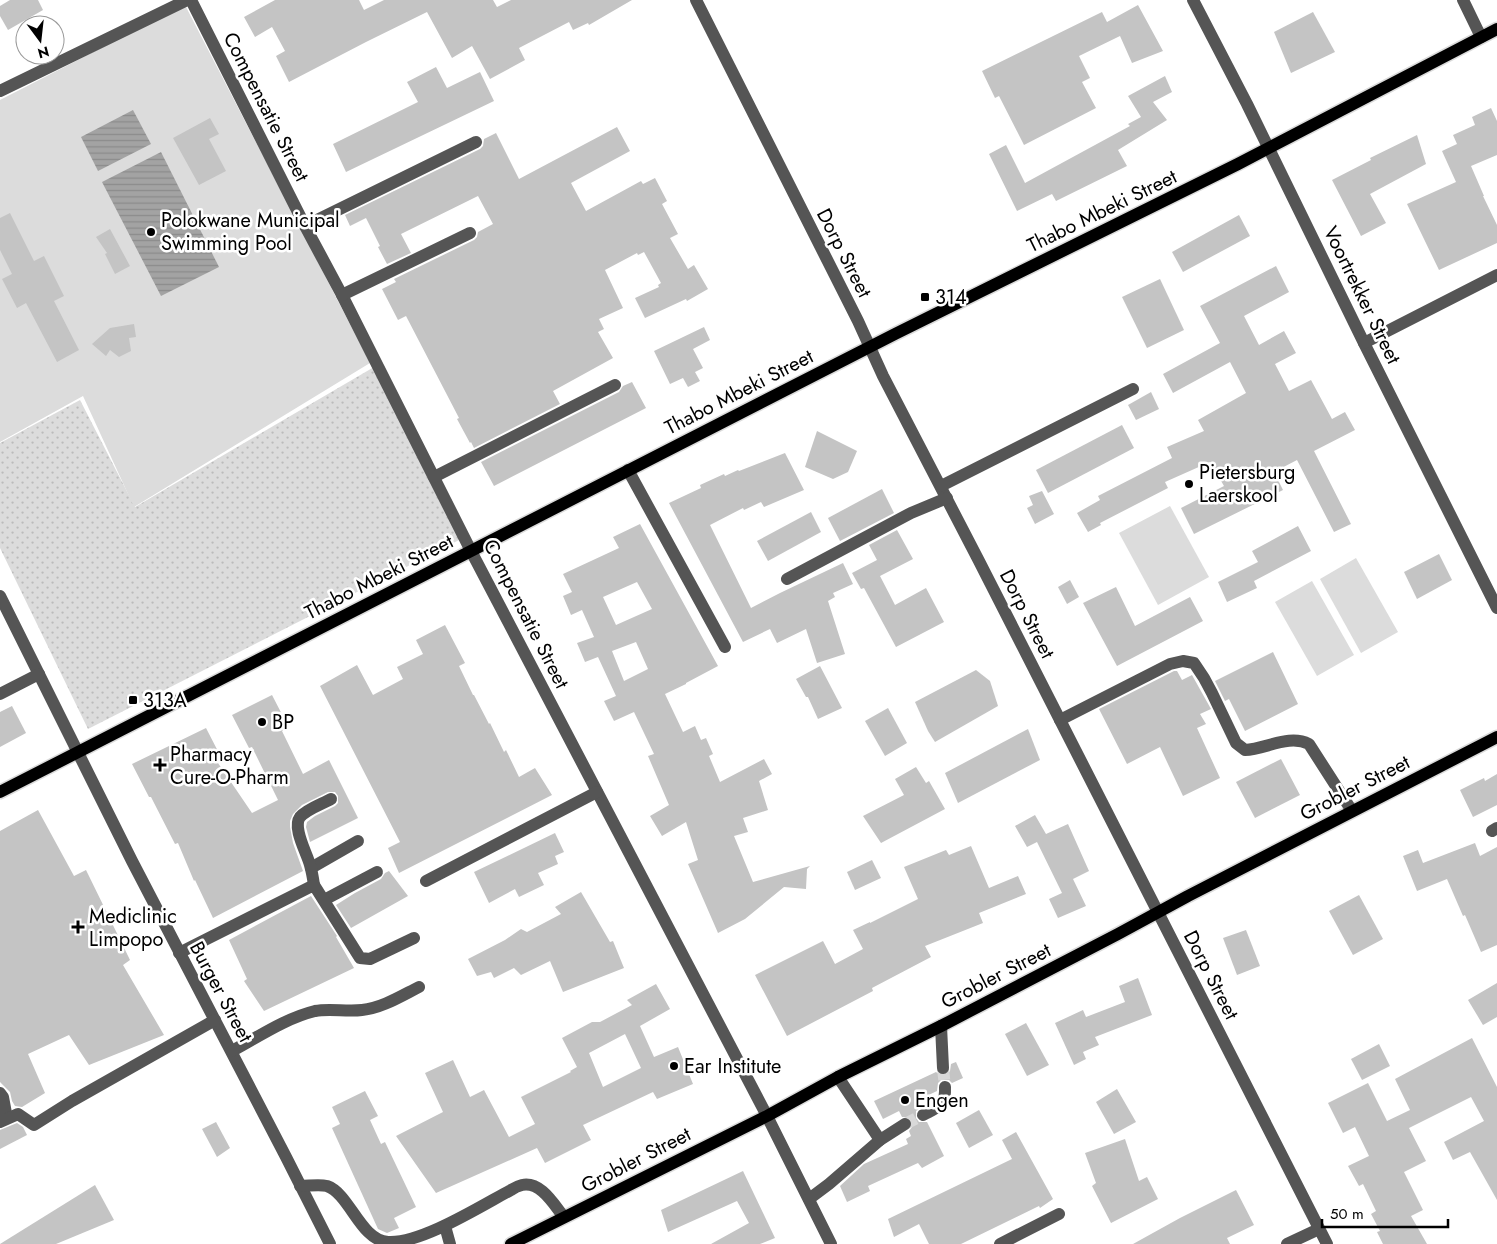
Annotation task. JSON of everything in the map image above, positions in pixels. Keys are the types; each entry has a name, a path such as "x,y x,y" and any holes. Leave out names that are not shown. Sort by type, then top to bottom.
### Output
{"main road":[{"name":"Thabo Mbeki Street","path":"0,792 870,347 1269,148 1497,29"},
{"name":"Grobler Street","path":"511,1244 767,1116 838,1077 941,1026 1497,737"}],"street":[{"path":"0,91 189,0"},
{"name":"Compensatie Street","path":"189,0 342,295 471,550 767,1116 831,1244"},
{"name":"Dorp Street","path":"696,0 870,347 1327,1244"},
{"name":"Voortrekker Street","path":"1193,0 1269,148 1497,608"},
{"path":"1463,0 1481,37"},
{"path":"305,226 476,142"},
{"path":"342,295 470,233"},
{"path":"1364,343 1497,274"},
{"path":"434,477 615,385"},
{"path":"788,579 911,513 944,492 1133,389"},
{"path":"628,470 725,647"},
{"name":"Burger Street","path":"0,596 179,953 330,1244"},
{"path":"1060,720 1170,664 1183,661 1194,663 1212,693 1236,743 1245,750 1288,741 1302,741 1309,744 1352,811"},
{"path":"0,694 39,674"},
{"path":"426,881 597,792"},
{"path":"331,799 301,816 298,822 300,838 311,868 314,885 360,958 370,958 414,938"},
{"path":"311,868 358,840"},
{"path":"324,900 377,872"},
{"path":"179,953 314,885"},
{"path":"232,1052 283,1023 305,1014 317,1011 342,1012 375,1008 419,987"},
{"path":"0,1121 18,1114 34,1125 72,1101 215,1020"},
{"path":"941,1026 943,1068"},
{"path":"838,1077 880,1140"},
{"path":"923,1115 940,1106 943,1102 945,1087"},
{"path":"0,1093 3,1097 6,1113 0,1121"},
{"path":"809,1200 880,1140 905,1124"},
{"path":"300,1186 325,1185 333,1189 366,1228 375,1237 386,1242 399,1242 432,1232 523,1185 532,1186 544,1192 564,1217"},
{"path":"1000,1244 1059,1214"},
{"path":"445,1226 450,1244"},
{"path":"1287,1244 1319,1229"}],"shaded area":[{"name":"Polokwane Municipal Swimming Pool","path":"185,5 370,363 134,507 83,396 0,442 0,100"},
{"path":"133,110 151,144 98,171 81,137"},
{"path":"161,152 219,267 161,296 102,182"},
{"path":"374,367 463,538 88,729 0,548 0,443 80,400 135,507"},
{"path":"1170,506 1209,577 1158,605 1119,533"},
{"path":"1356,558 1398,632 1361,653 1320,579"},
{"path":"1312,581 1354,655 1317,676 1275,602"}],"building":[{"path":"10,0 38,0 43,10 34,15 15,15 15,26 8,30 0,16 0,6"},
{"path":"275,0 359,0 364,10 384,0 493,0 497,7 511,0 632,0 589,25 588,23 573,30 569,22 519,48 525,60 490,79 472,46 452,58 427,12 289,82 276,56 285,51 272,27 255,37 244,17"},
{"path":"1138,5 1163,51 1132,63 1120,36 1079,56 1090,78 1082,82 1096,108 1024,145 999,96 995,98 982,71 1102,12 1107,22"},
{"path":"1313,12 1335,52 1291,73 1274,32"},
{"path":"436,67 447,88 480,72 494,101 346,172 333,144 418,102 407,82"},
{"path":"1165,76 1172,92 1153,102 1167,120 1118,150 1127,166 1056,201 1052,194 1017,211 989,154 1006,145 1025,183 1130,126 1128,124 1141,117 1128,96"},
{"path":"1491,108 1497,121 1497,155 1471,166 1497,225 1497,243 1439,270 1407,204 1456,182 1442,151 1457,144 1453,135 1475,125 1472,117"},
{"path":"210,118 219,134 209,139 226,171 199,185 173,138"},
{"path":"617,127 630,151 571,183 586,211 641,181 643,184 655,178 667,201 662,204 678,234 670,238 688,269 694,265 708,289 687,301 686,299 645,318 635,298 659,287 658,285 661,283 644,252 638,255 637,253 605,270 623,308 599,319 604,329 598,332 613,358 553,391 560,404 474,448 457,419 459,418 406,316 398,320 382,289 396,282 394,279 474,240 478,232 493,224 478,196 401,234 411,253 387,264 366,218 350,226 345,215 480,149 483,146 484,139 496,133 519,179"},
{"path":"1417,135 1426,164 1370,194 1386,223 1361,236 1332,180 1371,160 1370,158"},
{"path":"10,213 34,261 44,256 64,296 54,301 79,350 57,362 26,303 17,308 2,279 12,274 0,250 0,218"},
{"path":"1239,215 1250,236 1183,272 1172,252"},
{"path":"110,229 130,266 115,274 105,254 107,253 96,237"},
{"path":"1276,266 1289,292 1244,316 1259,345 1284,331 1296,353 1275,364 1289,391 1311,380 1332,419 1345,412 1355,430 1314,451 1351,524 1334,532 1297,460 1274,472 1283,490 1194,534 1181,508 1224,486 1210,462 1165,482 1168,488 1100,523 1101,525 1088,532 1077,513 1100,500 1098,496 1172,458 1167,447 1204,431 1198,420 1246,393 1230,362 1173,393 1163,374 1220,343 1200,306"},
{"path":"1160,279 1184,330 1147,348 1122,297"},
{"path":"134,324 136,337 129,338 131,351 119,357 110,350 106,356 92,344 110,328"},
{"path":"704,327 710,340 693,349 703,368 695,372 700,381 688,387 683,378 670,384 654,351"},
{"path":"632,382 646,408 494,486 481,462 619,392 623,386"},
{"path":"1151,392 1159,409 1136,420 1128,405"},
{"path":"1122,425 1134,448 1048,493 1036,470"},
{"path":"817,431 857,451 848,472 833,479 805,467"},
{"path":"785,453 804,490 764,507 761,502 744,510 743,508 710,525 751,608 843,563 853,584 833,593 835,597 828,601 845,654 817,663 806,629 777,643 770,629 743,642 669,503 701,488 700,485 724,474 725,476"},
{"path":"882,489 894,513 840,541 828,518"},
{"path":"1042,491 1054,514 1035,524 1027,508 1033,505 1029,496"},
{"path":"811,512 821,532 768,561 757,541"},
{"path":"640,524 718,666 665,694 683,732 695,726 701,740 706,738 713,754 709,756 720,782 764,759 772,774 759,781 768,810 743,818 748,832 734,836 753,882 810,866 807,869 806,889 784,887 745,919 718,933 688,864 698,860 686,822 662,836 650,816 669,805 648,756 654,754 634,712 614,721 604,701 616,696 598,657 585,662 577,643 594,637 582,610 571,615 563,596 572,592 563,574 619,548 613,537","holes":["637,582 652,609 616,625 603,597","636,642 648,669 624,681 612,651"]},
{"path":"1298,526 1311,551 1254,581 1257,588 1227,602 1218,582 1258,562 1252,551"},
{"path":"897,530 913,559 880,576 895,605 926,588 944,622 896,647 864,588 861,589 852,573 877,560 869,545"},
{"path":"1439,554 1452,580 1417,599 1404,572"},
{"path":"1070,580 1079,597 1067,604 1058,587"},
{"path":"1116,587 1135,626 1190,597 1203,621 1117,666 1083,603"},
{"path":"445,625 465,663 459,666 473,695 490,723 504,752 506,750 519,777 535,768 552,795 399,873 388,848 400,842 320,686 357,665 373,695 403,679 397,667 423,654 416,640"},
{"path":"1273,652 1298,704 1245,731 1229,699 1225,701 1215,681"},
{"path":"820,666 842,708 818,719 808,697 806,697 796,679"},
{"path":"976,670 990,681 998,706 935,742 915,702"},
{"path":"1177,671 1182,680 1192,675 1211,709 1200,714 1206,724 1197,728 1220,778 1183,796 1160,747 1127,764 1099,709"},
{"path":"272,695 289,728 282,731 303,774 329,760 358,818 310,842 306,827 307,822 335,806 338,803 338,796 335,792 328,792 302,805 293,814 290,827 293,843 303,871 213,918 194,881 178,843 175,844 132,764 206,728 223,761 218,763 252,813 278,800 252,747 249,748 232,715"},
{"path":"12,706 26,733 0,747 0,712"},
{"path":"888,708 907,743 885,756 865,721"},
{"path":"1028,729 1040,760 958,803 945,773"},
{"path":"1281,759 1300,795 1255,818 1236,782"},
{"path":"916,767 926,783 929,781 945,809 881,843 863,816 904,795 895,779"},
{"path":"1497,774 1497,805 1473,817 1460,790 1484,778 1485,781"},
{"path":"38,810 74,876 86,870 130,960 123,965 164,1035 89,1065 69,1035 28,1054 45,1093 22,1107 15,1106 10,1092 0,1082 0,831"},
{"path":"1035,815 1046,834 1068,824 1089,871 1073,879 1086,906 1058,918 1049,899 1062,893 1037,842 1027,847 1015,826"},
{"path":"555,833 564,852 555,856 558,864 538,873 544,885 519,897 515,889 489,903 474,872"},
{"path":"1475,843 1480,856 1497,847 1497,945 1481,952 1447,879 1417,891 1403,856 1418,850 1423,863"},
{"path":"971,846 989,888 1018,876 1026,894 979,913 983,923 925,946 931,957 872,988 873,991 787,1036 755,975 823,941 835,964 863,949 853,930 918,899 904,867 946,850 949,855"},
{"path":"872,860 881,878 855,890 847,872"},
{"path":"389,871 408,896 351,928 336,905 381,879"},
{"path":"581,892 610,942 613,941 624,968 563,992 550,961 521,975 514,968 494,978 491,972 477,976 468,959 505,940 521,929 527,932 561,914 555,907"},
{"path":"1359,895 1383,939 1353,955 1329,911"},
{"path":"311,896 337,936 354,968 264,1011 244,981 247,979 229,940"},
{"path":"1246,930 1260,966 1237,975 1223,938"},
{"path":"1138,978 1152,1015 1095,1037 1099,1045 1083,1052 1086,1059 1074,1065 1055,1023 1083,1010 1086,1017 1125,1002 1119,986"},
{"path":"1497,983 1497,1017 1483,1025 1468,1000"},
{"path":"656,984 670,1009 640,1026 654,1057 678,1047 693,1084 657,1099 653,1092 583,1125 591,1140 545,1163 537,1148 436,1193 396,1136 443,1112 425,1073 453,1060 470,1097 484,1090 509,1137 535,1124 521,1097 571,1072 577,1067 562,1038 592,1022 600,1022 632,1005 627,1000","holes":["625,1034 641,1068 603,1087 589,1053"]},
{"path":"1026,1023 1049,1065 1027,1076 1005,1034"},
{"path":"1472,1038 1497,1087 1497,1200 1470,1152 1453,1160 1444,1142 1484,1121 1471,1097 1409,1128 1426,1161 1404,1172 1423,1210 1411,1216 1427,1244 1383,1244 1377,1232 1380,1231 1371,1214 1376,1211 1363,1184 1359,1186 1348,1166 1369,1156 1355,1127 1343,1133 1328,1103 1368,1083 1387,1121 1410,1110 1395,1079"},
{"path":"1379,1044 1390,1066 1362,1080 1351,1059"},
{"path":"956,1062 963,1078 952,1083 949,1080 941,1080 938,1083 937,1091 916,1101 920,1108 916,1111 916,1118 919,1122 927,1122 944,1156 922,1168 918,1163 868,1186 870,1191 847,1202 840,1186 864,1164 908,1144 906,1139 911,1136 909,1131 913,1123 912,1119 902,1117 899,1111 883,1119 874,1101 936,1072 940,1075 947,1075 951,1064"},
{"path":"1117,1089 1136,1122 1114,1134 1096,1102"},
{"path":"365,1091 378,1116 370,1120 381,1144 385,1142 416,1207 394,1218 399,1228 387,1233 378,1229 332,1128 340,1124 332,1107"},
{"path":"979,1110 993,1135 969,1148 956,1123"},
{"path":"216,1122 230,1148 217,1157 202,1129"},
{"path":"17,1123 23,1127 27,1135 0,1149 0,1130"},
{"path":"1016,1132 1053,1199 1040,1208 1039,1206 961,1244 929,1244 919,1224 894,1237 888,1219 1012,1159 1002,1140"},
{"path":"1125,1139 1139,1181 1147,1177 1158,1199 1111,1223 1092,1186 1096,1183 1085,1153"},
{"path":"743,1171 775,1238 760,1244 711,1244 749,1223 737,1201 668,1232 661,1210"},
{"path":"95,1185 114,1220 56,1244 0,1244"},
{"path":"1236,1190 1254,1225 1227,1238 1230,1244 1133,1244 1180,1218"}],"tunnel":[{"path":"943,1068 945,1087"},
{"path":"905,1124 923,1115"}],"place":[{"name":"Polokwane Municipal Swimming Pool","path":"151,232"},
{"name":"314","path":"925,297"},
{"name":"Pietersburg Laerskool","path":"1189,484"},
{"name":"313A","path":"133,700"},
{"name":"BP","path":"262,722"},
{"name":"Pharmacy Cure-O-Pharm","path":"160,765"},
{"name":"Mediclinic Limpopo","path":"78,927"},
{"name":"Ear Institute","path":"674,1066"},
{"name":"Engen","path":"905,1100"}]}
